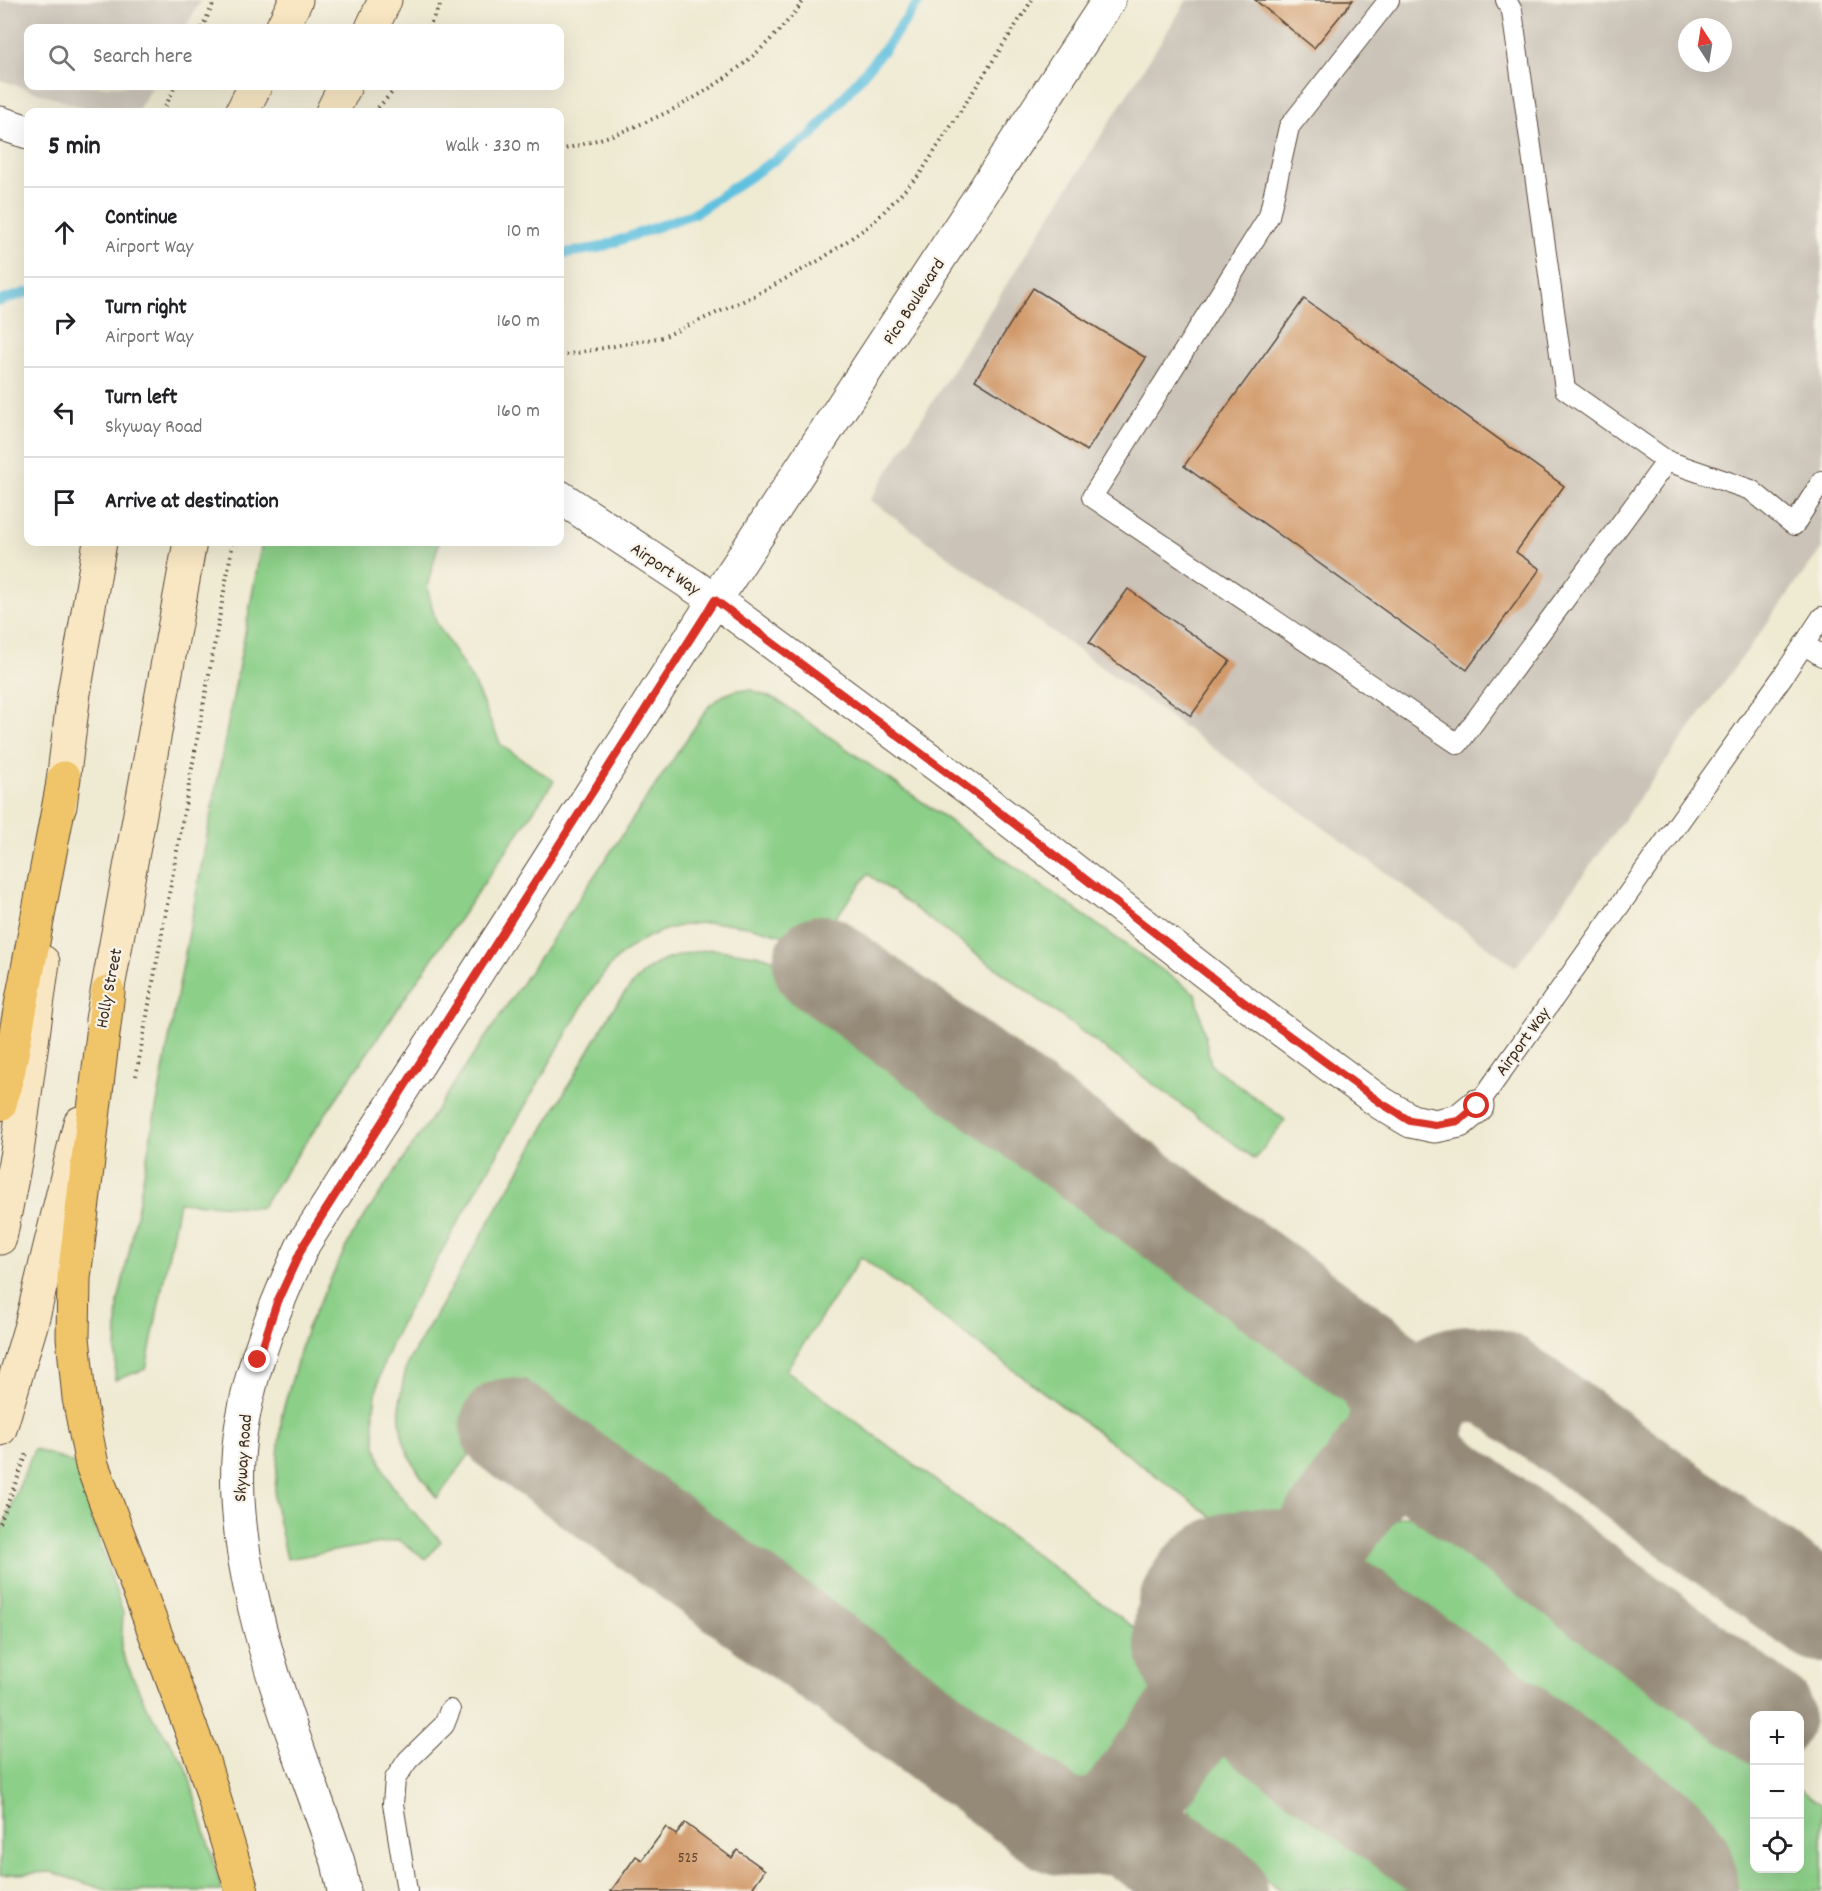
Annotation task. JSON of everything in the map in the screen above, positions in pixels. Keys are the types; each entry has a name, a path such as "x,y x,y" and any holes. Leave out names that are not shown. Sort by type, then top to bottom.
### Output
{"highway":[{"path":"0,1104 9,1069 64,777"},
{"path":"108,992 74,1278 73,1337 79,1398 92,1465 203,1761 242,1891"}],"main road":[{"path":"284,24 296,0"},
{"path":"374,24 385,0"},
{"path":"244,108 253,90"},
{"path":"334,108 343,90"},
{"path":"0,1238 30,1069 74,693 99,546"},
{"name":"Holly Street","path":"0,1429 51,1245 108,992 189,546"}],"street":[{"name":"Pico Boulevard","path":"715,600 1109,0"},
{"path":"0,123 24,131"},
{"name":"Airport Way","path":"564,500 715,600 972,791 1241,1000 1381,1103 1410,1121 1435,1125 1459,1121 1477,1106"},
{"name":"Skyway Road","path":"344,1891 338,1862 270,1662 252,1599 237,1504 242,1424 258,1360 277,1302 304,1244 715,600"}],"lane":[{"path":"1389,0 1289,127 1269,216 1092,497 1458,744 1667,461"},
{"path":"1506,0 1512,11 1565,389 1667,461 1751,490 1794,525 1822,482"},
{"name":"Airport Way","path":"1477,1106 1805,645 1822,616"},
{"path":"1805,645 1822,656"},
{"path":"407,1891 393,1804 395,1779 408,1760 444,1725 450,1710"}],"path":[{"path":"204,24 215,0"},
{"path":"430,24 443,0"},
{"path":"564,149 602,140 680,106 746,65 784,28 804,0"},
{"path":"564,355 663,337 752,297 810,266 873,223 920,174 1032,0"},
{"path":"165,108 173,90"},
{"path":"378,108 394,90"}],"shaded area":[{"path":"0,0 201,0 187,24 24,24 24,88 0,80"},
{"path":"1187,0 1822,0 1822,548 1516,967 870,500"},
{"path":"30,90 151,90 139,108 84,108"}],"green space":[{"path":"261,546 438,546 427,587 436,622 473,681 501,745 554,781 261,1208 179,1202 146,1369 115,1380 118,1302"},
{"path":"738,690 751,690 777,700 1196,994 1211,1065 1285,1120 1255,1159 868,874 813,948 788,938 736,924 684,925 660,932 636,944 614,962 591,991 404,1317 386,1357 375,1400 374,1421 376,1443 382,1464 397,1493 441,1541 426,1559 399,1540 287,1559 274,1500 282,1413 307,1328 352,1235 709,706 724,695"},
{"path":"712,949 764,956 788,965 1326,1366 1345,1386 1351,1406 1350,1429 1342,1453 1314,1501 1270,1560 861,1257 786,1370 1193,1671 1120,1775 1110,1784 1100,1788 1076,1786 525,1380 437,1498 414,1465 402,1434 400,1419 400,1402 408,1362 613,1009 624,994 634,982 654,966 679,955"},
{"path":"34,1449 74,1463 123,1613 121,1651 147,1708 186,1766 222,1891 109,1891 51,1872 0,1875 0,1534"},
{"path":"1413,1515 1430,1518 1750,1753 1750,1873 1804,1873 1804,1792 1822,1805 1822,1891 1743,1891 1349,1606 1345,1596 1347,1581 1382,1529 1394,1519"},
{"path":"1251,1731 1287,1743 1489,1891 1281,1891 1214,1842 1195,1821 1185,1800 1190,1773 1203,1751 1213,1741 1230,1733"}],"building":[{"path":"1255,0 1353,0 1314,48"},
{"path":"1033,288 1146,358 1087,451 975,380"},
{"path":"1304,299 1564,486 1516,552 1540,569 1467,670 1184,466"},
{"path":"1128,589 1230,661 1191,716 1089,643"},
{"path":"685,1823 732,1858 737,1850 765,1870 753,1887 759,1891 611,1891 636,1856 642,1860 666,1827 676,1835"}],"waterway":[{"path":"564,253 598,248 695,213 811,136 886,47 920,0"},
{"path":"0,301 24,293"}],"taxiway":[{"path":"822,964 1371,1361 1387,1380 1396,1399 1398,1420 1392,1444"},
{"path":"1113,1825 1427,1394 1452,1377 1471,1374 1501,1381 1822,1614"},
{"path":"1427,1394 1416,1423 1415,1443 1417,1453 1429,1470 1758,1711"},
{"path":"509,1427 1058,1825 1067,1827 1111,1826 1129,1829 1218,1891"}],"runway":[{"path":"1256,1630 1616,1891"}],"route":[{"path":"258,1360 277,1302 304,1244 715,600 972,791 1241,1000 1381,1103 1410,1121 1435,1125 1459,1121 1477,1106"}]}
